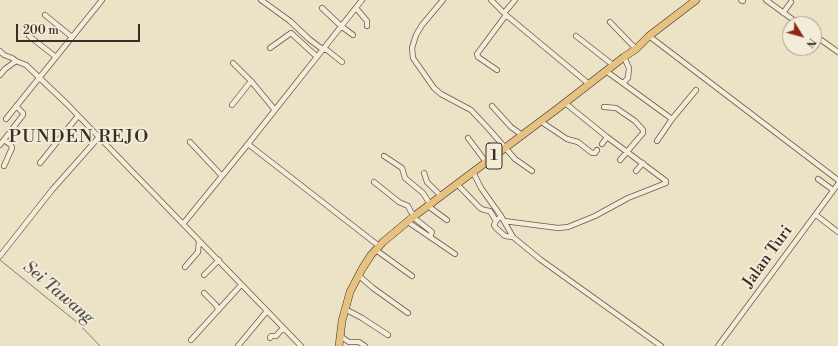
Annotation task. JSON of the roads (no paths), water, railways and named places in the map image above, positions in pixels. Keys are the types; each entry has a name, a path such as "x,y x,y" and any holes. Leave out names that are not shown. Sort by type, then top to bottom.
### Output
{"highway":[{"name":"1","path":"339,346 345,309 350,292 358,275 377,248 412,218 636,49 649,36 696,0"}],"street":[{"path":"6,119 102,0"},
{"path":"261,0 290,21 322,49 328,50 342,62"},
{"path":"183,224 362,0"},
{"path":"443,0 422,25 416,35 412,48 413,58 434,88 441,94 471,110 505,148 520,163 532,171"},
{"path":"491,0 505,14 590,84"},
{"path":"497,70 478,57 477,54 515,0"},
{"path":"766,0 787,16"},
{"path":"783,13 791,2"},
{"path":"322,8 353,35"},
{"path":"356,8 367,21 367,26"},
{"path":"45,14 72,37"},
{"path":"610,22 636,49"},
{"path":"270,48 292,33 316,56"},
{"path":"29,36 56,57"},
{"path":"576,36 613,65"},
{"path":"649,36 838,180"},
{"path":"822,41 838,52"},
{"path":"0,51 4,55 26,65 39,77 301,346"},
{"path":"623,84 628,78 629,68 624,57"},
{"path":"0,75 16,61"},
{"path":"233,63 251,81 275,110"},
{"path":"606,71 672,119"},
{"path":"232,105 251,81"},
{"path":"657,141 672,119 696,90"},
{"path":"457,184 480,208 490,211 504,221 558,228 568,227 596,216 628,198 666,183 666,181 626,152 565,103"},
{"path":"0,145 23,115 23,113 16,106"},
{"path":"492,106 511,127 522,135"},
{"path":"604,107 616,108 642,128 643,133 620,160"},
{"path":"40,163 78,116"},
{"path":"540,121 566,139 578,142 592,153 595,153 597,150"},
{"path":"1,255 52,190 99,137"},
{"path":"602,144 607,137"},
{"path":"468,138 486,162"},
{"path":"4,140 11,145 12,148 4,166"},
{"path":"190,142 222,176"},
{"path":"248,144 412,276"},
{"path":"384,156 402,168 405,178 423,193 429,205 447,220"},
{"path":"636,171 643,163"},
{"path":"473,172 499,218"},
{"path":"424,173 427,182 441,196"},
{"path":"818,179 833,190"},
{"path":"374,182 399,202 408,206 412,218 432,232 430,237 455,254"},
{"name":"Jalan Turi","path":"718,346 838,184"},
{"path":"816,215 838,232"},
{"path":"499,218 494,224 494,227 505,236 513,237"},
{"path":"504,221 513,237 541,260 661,346"},
{"path":"185,267 197,255 199,241"},
{"path":"204,275 218,260"},
{"path":"358,275 373,288 408,313"},
{"path":"191,340 241,285"},
{"path":"204,293 218,309"},
{"path":"345,309 388,335"},
{"path":"238,346 267,311"},
{"path":"270,338 272,336 276,336 283,328"},
{"path":"340,336 349,342 359,342 365,346"}],"waterway":[{"name":"Sei Tawang","path":"0,260 78,323 100,346"}],"district":[{"name":"PUNDEN REJO","path":"79,138"}]}
